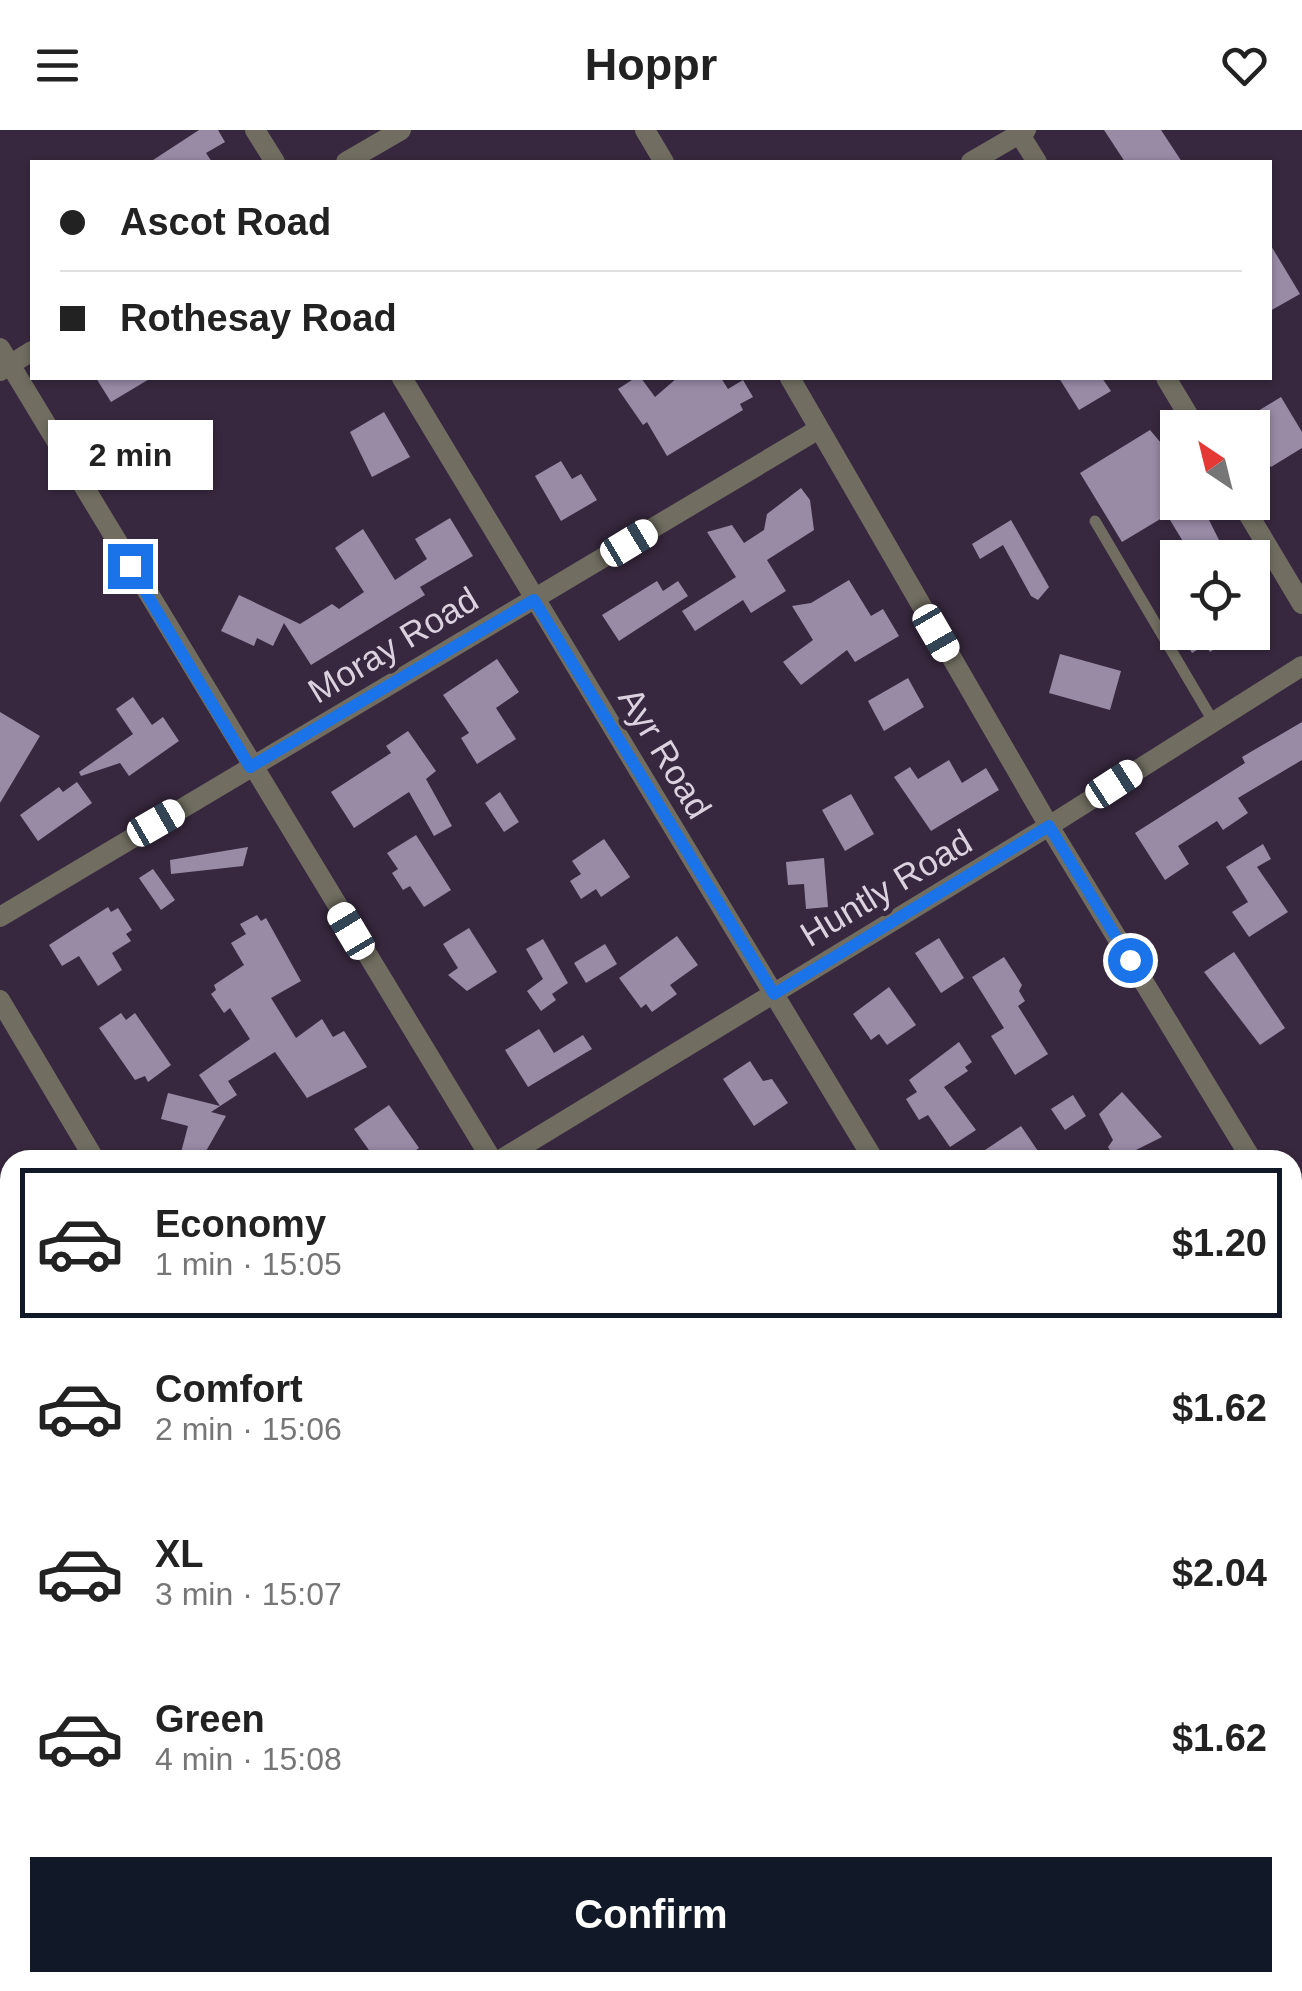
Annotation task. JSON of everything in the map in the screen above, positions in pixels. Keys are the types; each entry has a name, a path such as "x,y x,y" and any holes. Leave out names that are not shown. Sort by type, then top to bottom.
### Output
{"street":[{"path":"255,130 274,160"},
{"path":"349,160 401,130"},
{"path":"645,130 663,160"},
{"path":"974,160 1021,131 1035,160"},
{"path":"30,352 3,361 486,1150"},
{"name":"Ayr Road","path":"403,380 868,1150"},
{"path":"791,380 1049,826 1246,1150"},
{"path":"1167,380 1185,410"},
{"name":"Moray Road","path":"0,916 819,429"},
{"path":"1252,520 1302,604"},
{"name":"Huntly Road","path":"517,1150 1049,826 1302,666"},
{"path":"0,1000 89,1150"}],"lane":[{"path":"1095,522 1213,720"}],"building":[{"path":"199,130 218,130 225,142 206,153 211,160 153,160"},
{"path":"1104,130 1161,130 1181,160 1124,160"},
{"path":"1272,247 1300,294 1272,310"},
{"path":"97,380 148,380 111,402"},
{"path":"632,380 642,380 655,397 675,380 722,380 728,389 743,380 753,397 740,404 743,410 667,456 647,422 643,425 618,389"},
{"path":"1060,380 1103,380 1111,391 1079,410"},
{"path":"1281,397 1302,432 1302,448 1271,467 1270,410 1260,410"},
{"path":"384,412 410,457 372,477 350,432"},
{"path":"1150,430 1160,442 1160,519 1122,542 1080,473"},
{"path":"561,461 572,479 581,474 597,500 561,521 535,476"},
{"path":"801,488 810,500 814,530 767,560 786,591 751,613 743,600 695,631 682,611 736,577 707,532 732,525 744,543 764,530 767,514"},
{"path":"450,518 473,556 420,587 425,595 311,665 284,623 273,646 257,638 254,646 221,631 239,595 300,624 332,604 339,609 364,592 335,548 363,529 395,580 427,559 415,539"},
{"path":"1011,520 1049,587 1038,600 1031,596 1003,545 980,559 972,544"},
{"path":"1170,520 1209,520 1219,540 1182,540"},
{"path":"849,580 871,616 883,609 899,636 855,662 847,650 801,685 783,662 813,640 792,606 811,603"},
{"path":"657,581 663,591 678,581 688,596 619,641 602,615"},
{"path":"1060,654 1121,671 1110,710 1049,693"},
{"path":"497,659 519,692 496,708 516,739 477,764 461,738 469,733 443,695"},
{"path":"908,678 924,707 884,731 868,701"},
{"path":"133,697 152,725 163,717 179,741 129,776 120,763 81,776 79,772 133,734 116,709"},
{"path":"0,712 40,736 0,803"},
{"path":"1302,722 1302,760 1238,798 1248,813 1223,830 1217,821 1178,846 1189,864 1165,880 1135,833 1245,763 1242,757"},
{"path":"408,731 436,771 426,779 452,826 434,836 409,792 354,828 331,792 391,753 386,746"},
{"path":"949,760 962,783 986,768 999,790 931,831 894,777 910,767 918,779"},
{"path":"77,782 92,803 38,841 20,815 59,787 63,792"},
{"path":"500,792 519,822 504,832 485,803"},
{"path":"851,794 874,834 845,851 822,810"},
{"path":"416,835 451,890 424,907 410,886 403,890 392,873 398,869 387,853"},
{"path":"604,839 630,877 601,897 596,889 581,899 570,881 581,874 572,861"},
{"path":"1263,844 1271,859 1257,867 1288,912 1249,937 1232,912 1248,902 1226,867"},
{"path":"248,847 243,866 171,874 170,860"},
{"path":"824,858 828,907 806,909 804,884 788,885 786,862"},
{"path":"153,869 175,900 161,910 139,878"},
{"path":"108,907 111,912 118,908 132,930 126,934 131,941 112,953 122,970 98,986 79,956 62,966 49,945"},
{"path":"257,915 261,921 266,918 301,981 271,998 296,1038 322,1019 333,1037 344,1031 367,1067 307,1098 275,1052 228,1081 237,1095 211,1112 226,1116 207,1150 182,1150 188,1126 161,1119 168,1093 220,1106 199,1075 250,1039 230,1008 224,1013 211,994 216,990 214,985 244,965 231,943 246,934 240,924"},
{"path":"469,928 497,972 467,991 448,975 458,968 443,944"},
{"path":"677,936 698,965 670,985 677,994 652,1012 646,1004 641,1008 619,978"},
{"path":"939,938 964,978 941,993 915,953"},
{"path":"543,939 568,983 552,994 556,1000 541,1011 527,991 543,979 526,949"},
{"path":"605,944 617,964 586,983 574,963"},
{"path":"1234,952 1285,1028 1260,1045 1204,972"},
{"path":"1004,957 1022,985 1019,991 1025,1001 1018,1006 1048,1054 1015,1075 991,1036 1004,1028 972,977"},
{"path":"889,987 916,1025 887,1045 879,1034 871,1040 853,1014"},
{"path":"121,1013 126,1020 135,1013 171,1065 148,1082 145,1076 135,1080 99,1028"},
{"path":"539,1029 554,1053 583,1035 592,1049 528,1087 505,1050"},
{"path":"959,1042 972,1062 965,1067 968,1071 944,1087 976,1130 950,1147 928,1115 919,1120 906,1099 917,1092 909,1080"},
{"path":"750,1061 763,1081 772,1079 788,1103 754,1126 723,1079"},
{"path":"1122,1092 1162,1137 1136,1150 1110,1150 1113,1140 1099,1114"},
{"path":"1073,1095 1086,1116 1065,1130 1051,1109"},
{"path":"389,1105 419,1148 369,1150 354,1129"},
{"path":"1021,1126 1037,1150 985,1150"}],"route":[{"path":"130,566 250,767 534,600 774,994 1049,826 1130,960"}]}
